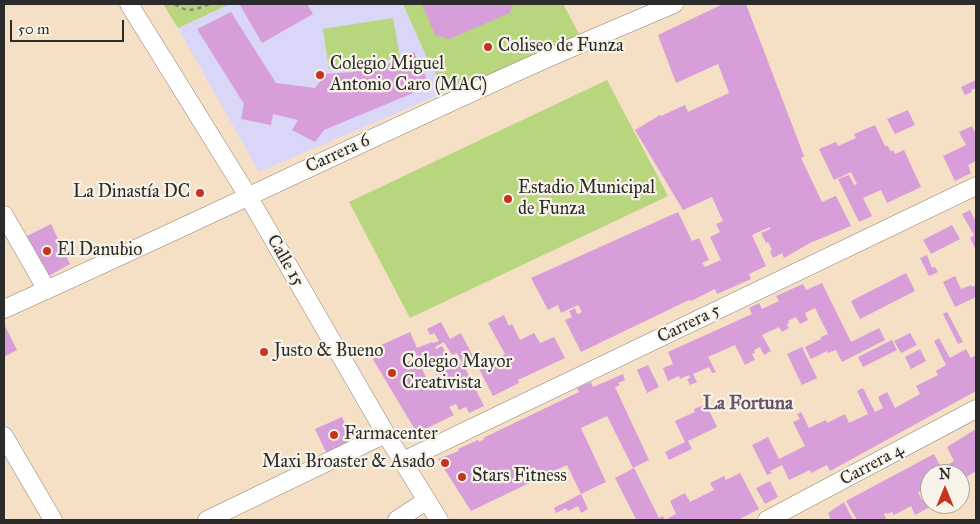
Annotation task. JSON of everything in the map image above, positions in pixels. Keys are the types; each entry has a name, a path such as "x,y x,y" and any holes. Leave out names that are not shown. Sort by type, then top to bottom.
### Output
{"street":[{"name":"Calle 15","path":"129,4 248,196 386,436 439,520"},
{"name":"Carrera 6","path":"4,309 152,243 248,196 498,80 674,4"},
{"name":"Carrera 5","path":"403,462 976,186"},
{"path":"4,215 47,290"},
{"name":"Carrera 4","path":"767,520 976,409"},
{"path":"4,436 53,520"},
{"path":"207,520 377,438 386,436"},
{"path":"397,520 427,500"}],"path":[{"path":"175,4 184,10 196,10 209,4"}],"shaded area":[{"name":"Colegio Miguel Antonio Caro (MAC)","path":"230,4 403,4 427,58 446,92 259,172 178,28"}],"green space":[{"path":"163,4 230,4 178,28"},
{"name":"Coliseo de Funza","path":"403,4 563,4 580,36 496,73 446,92 427,58"},
{"path":"393,18 400,58 329,69 323,29"},
{"name":"Estadio Municipal de Funza","path":"607,80 668,196 410,318 349,202"}],"building":[{"path":"307,4 313,14 262,43 240,5"},
{"path":"422,4 513,4 510,13 449,39 435,35"},
{"path":"723,4 746,4 804,156 801,158 822,202 836,196 851,226 810,243 784,258 782,253 773,258 770,251 772,250 761,233 770,229 770,227 752,235 766,266 749,274 751,279 717,294 715,289 691,301 689,300 581,352 565,320 572,317 569,311 575,308 577,314 582,312 578,305 561,313 558,305 548,310 531,278 678,212 692,241 699,238 709,260 702,263 705,267 721,260 710,237 720,232 716,224 723,221 712,197 683,210 635,130 660,115 685,105 688,112 729,93 718,64 676,83 658,35"},
{"path":"231,12 276,83 315,88 326,74 352,72 369,65 386,65 414,52 430,86 324,130 315,142 292,130 298,120 273,114 271,125 241,119 244,104 197,29"},
{"path":"976,80 976,88 965,95 961,87"},
{"path":"908,110 915,125 895,134 887,119"},
{"path":"875,125 885,146 888,146 891,152 893,150 895,154 904,150 921,187 887,203 881,190 863,198 872,216 859,222 838,179 849,175 854,185 857,184 851,172 834,180 819,149 836,142 838,146 856,138 854,134"},
{"path":"972,126 976,135 976,161 968,165 971,173 955,181 943,156 966,145 959,132"},
{"path":"970,210 976,222 976,250 970,238 974,235 962,214"},
{"name":"El Danubio","path":"51,224 70,264 45,278 25,237"},
{"path":"952,225 960,239 931,254 923,240"},
{"path":"927,255 932,268 935,267 938,272 929,276 920,258"},
{"path":"906,273 915,291 860,319 851,301"},
{"path":"955,276 961,289 976,285 976,297 955,307 943,282"},
{"path":"822,283 851,342 879,328 885,340 842,362 836,350 828,353 827,351 811,359 805,347 828,334 815,308 805,313 808,320 800,324 796,317 788,321 789,328 782,332 779,327 762,335 771,351 764,355 760,347 754,350 755,353 752,354 755,360 745,365 735,345 708,357 716,372 712,373 709,367 693,374 697,382 690,385 687,379 690,378 689,375 680,379 679,376 668,381 663,368 673,364 668,352 752,314 749,308 759,303 762,309 779,301 776,296 803,284 806,290"},
{"path":"947,312 963,342 958,344 943,314"},
{"path":"504,315 509,326 512,324 520,340 534,333 540,343 554,337 565,358 518,380 519,383 493,396 478,367 505,354 488,323"},
{"path":"441,322 450,339 461,333 477,364 466,370 484,406 469,413 466,407 459,410 456,404 449,407 454,415 417,433 368,351 410,332 417,348 439,341 434,333 430,335 427,329","holes":["444,342 452,355 457,353 462,363 453,367 442,346 436,349 435,347","414,350 422,366 430,362 442,385 440,386 436,379 429,383 421,367 416,369 412,360 405,363 403,359 405,358 404,354"]},
{"path":"4,324 17,350 4,357"},
{"path":"910,333 917,345 901,353 894,341"},
{"path":"939,338 950,358 966,349 971,358 976,355 976,391 830,471 827,465 811,473 810,470 789,480 782,465 770,471 772,473 767,475 752,445 768,437 779,459 805,446 793,422 800,419 797,414 801,412 809,428 826,420 827,423 845,414 849,423 868,414 857,391 863,388 875,412 883,408 878,397 887,392 895,408 920,394 916,386 938,375 936,371 946,365 934,341"},
{"path":"892,340 897,350 863,367 858,357"},
{"path":"802,347 817,378 802,385 787,354"},
{"path":"920,349 926,361 911,369 905,357"},
{"path":"648,365 659,387 647,393 637,370"},
{"path":"623,374 625,380 618,383 620,385 615,387 649,460 633,468 607,416 581,428 606,482 581,494 567,465 471,511 438,459 459,451 458,449 478,440 479,442 483,438 579,392 577,388 591,382 593,387"},
{"path":"706,404 717,427 688,441 692,449 669,460 665,452 685,442 675,421 695,412 694,409"},
{"name":"Farmacenter","path":"342,417 353,440 326,452 315,429"},
{"path":"976,429 976,471 970,475 970,464 949,464 954,461 947,447"},
{"path":"934,454 939,464 920,464 920,491 918,492 920,496 920,512 915,515 911,506 894,515 892,512 884,514 887,520 857,520 846,501"},
{"path":"634,468 659,518 663,516 665,520 633,520 636,519 615,478"},
{"path":"740,473 759,509 738,520 665,520 676,514 670,501 685,493 690,502 714,490 710,483 724,476 726,480"},
{"path":"770,481 778,497 765,504 756,488"},
{"path":"581,494 588,509 581,513 578,506 568,511 566,508 556,513 554,508"},
{"path":"844,502 853,520 831,520 828,513"}],"place":[{"name":"Coliseo de Funza","path":"488,47"},
{"name":"Colegio Miguel Antonio Caro (MAC)","path":"320,75"},
{"name":"La Dinastía DC","path":"200,193"},
{"name":"Estadio Municipal de Funza","path":"508,199"},
{"name":"El Danubio","path":"47,251"},
{"name":"Justo & Bueno","path":"264,352"},
{"name":"Colegio Mayor Creativista","path":"392,373"},
{"name":"Farmacenter","path":"334,435"},
{"name":"Maxi Broaster & Asado","path":"445,463"},
{"name":"Stars Fitness","path":"462,477"}],"district":[{"name":"La Fortuna","path":"748,404"}]}
